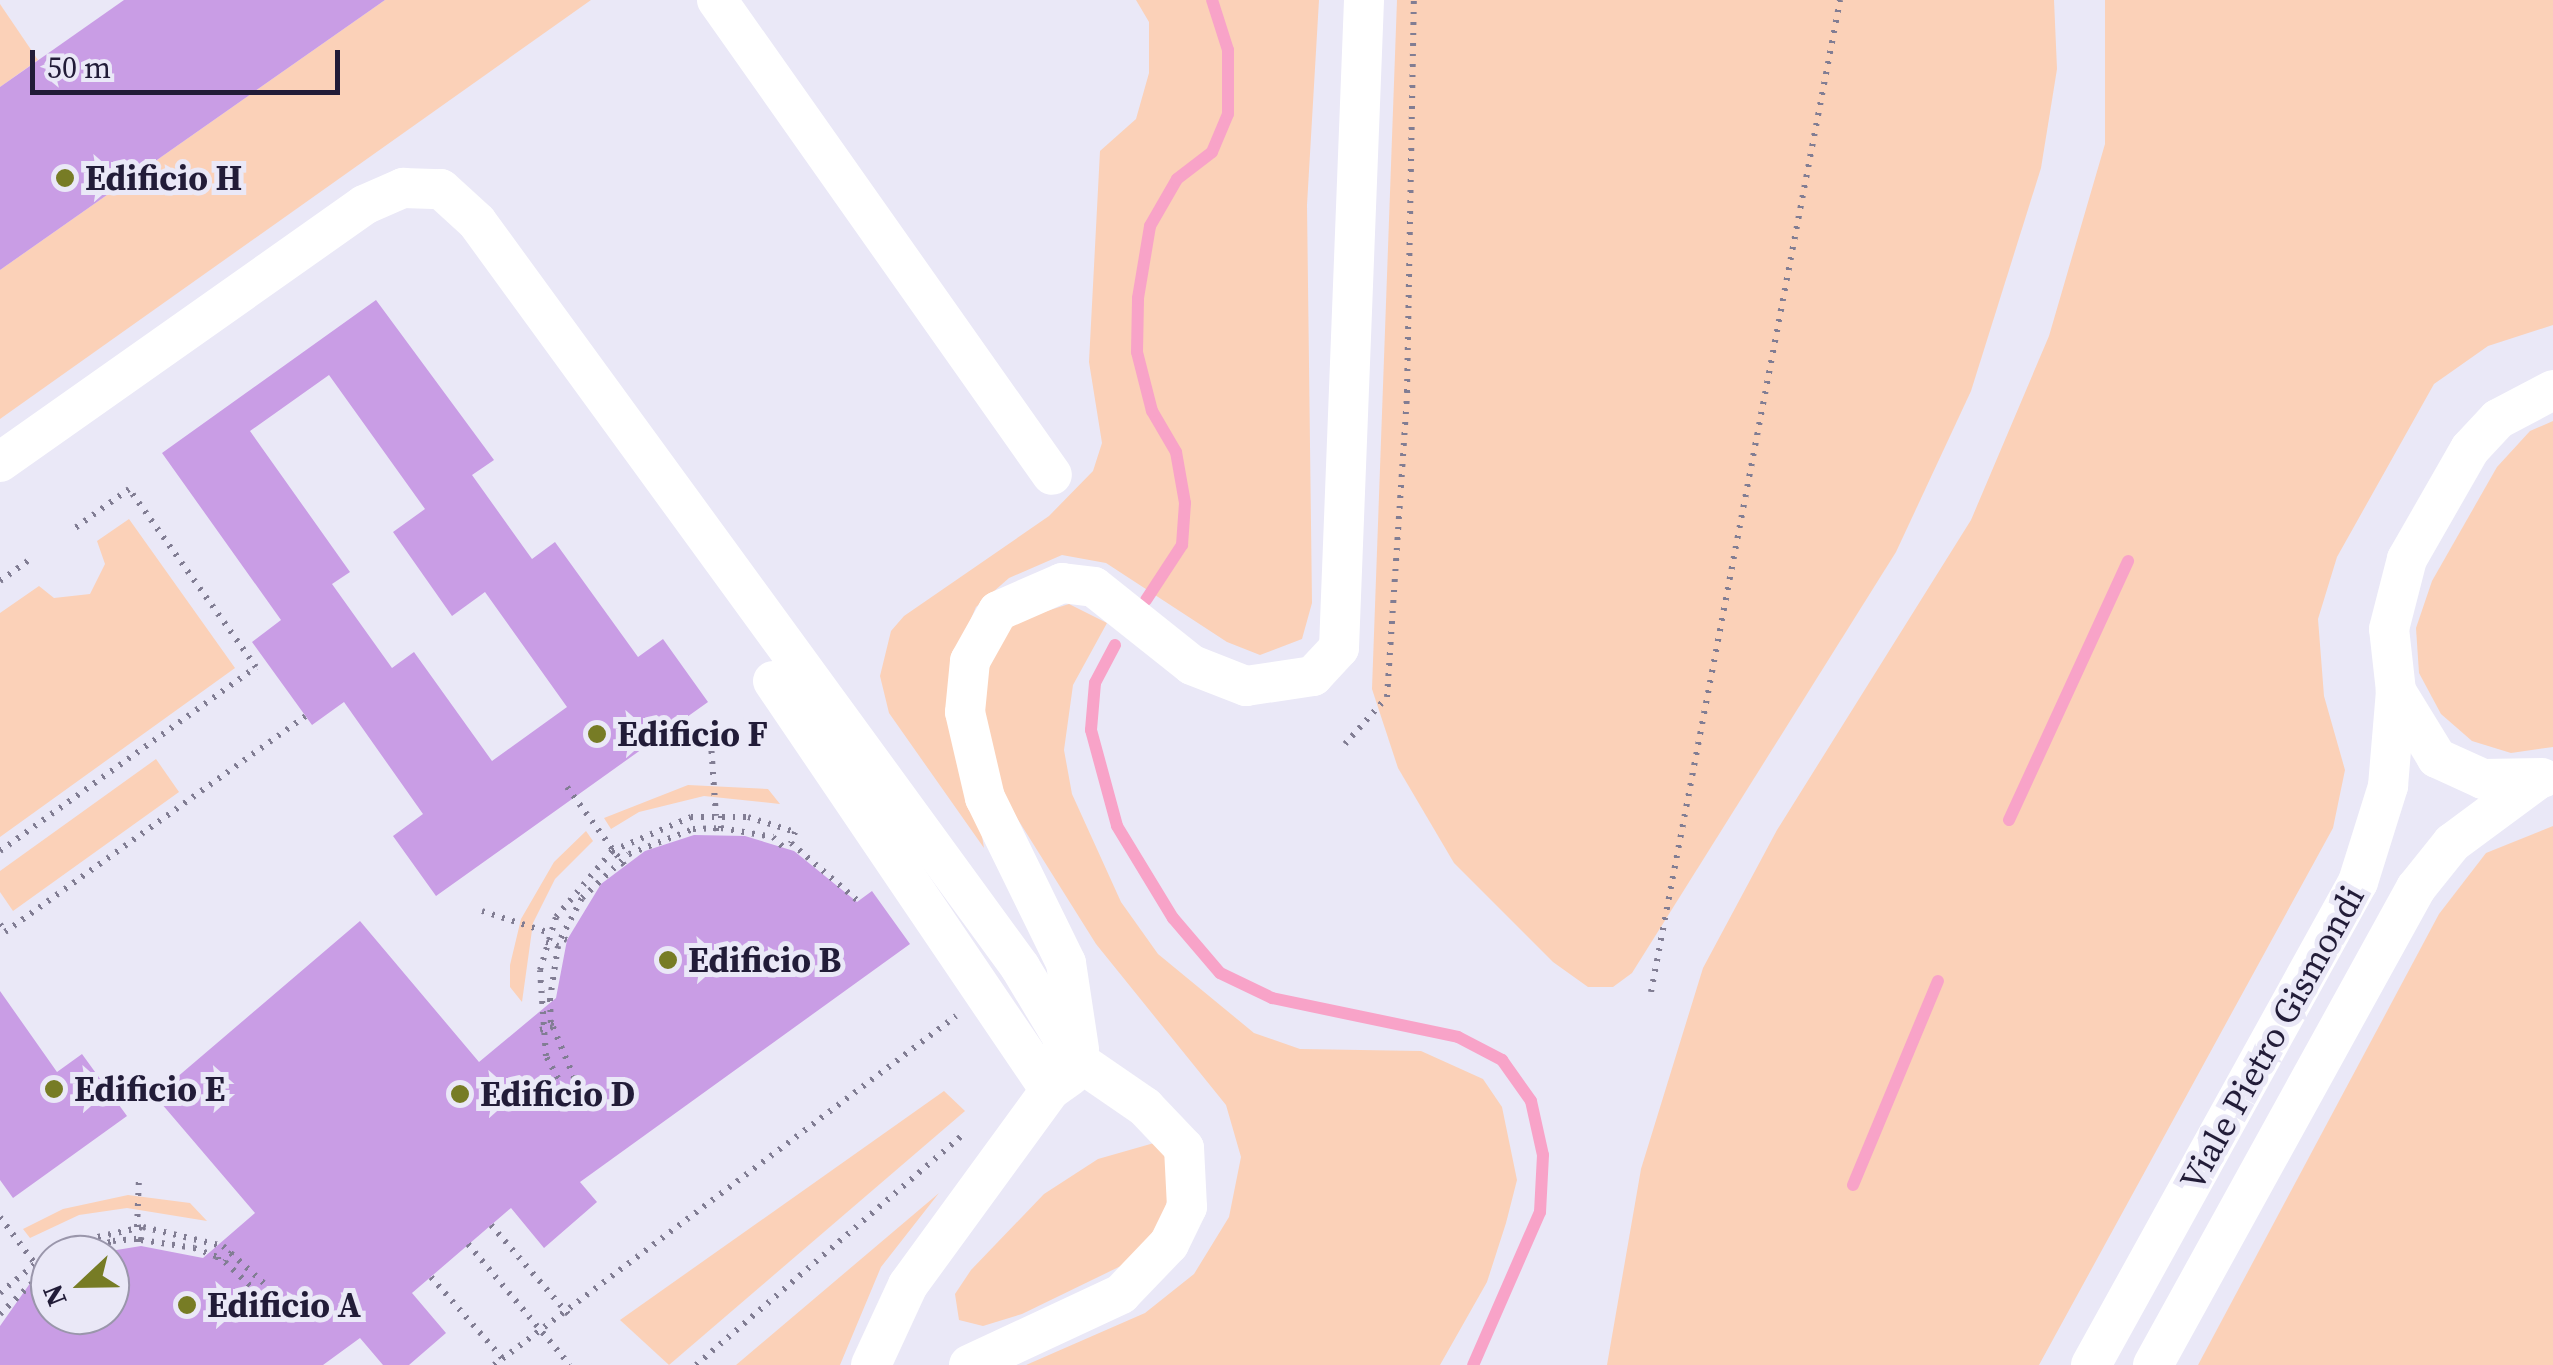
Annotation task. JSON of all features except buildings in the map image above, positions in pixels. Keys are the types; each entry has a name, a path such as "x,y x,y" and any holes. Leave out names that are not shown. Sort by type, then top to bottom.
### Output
{"street":[{"path":"717,0 1052,475"},
{"path":"871,1365 908,1285 1065,1079 1066,963 982,786 965,712 970,661 998,611 1062,584 1094,587 1192,665 1246,686 1313,676 1339,648 1364,0"},
{"path":"0,462 364,205 403,188 441,189 478,222 989,992 1065,1079 1145,1107 1184,1148 1191,1188 1180,1226 1120,1294 970,1365"},
{"path":"2545,777 2483,779 2451,767 2418,734 2396,692 2390,613 2422,526 2480,436 2552,389"},
{"path":"779,677 963,890 1003,980 1065,1079"},
{"name":"Viale Pietro Gismondi","path":"2091,1365 2358,882 2388,786 2396,692"},
{"name":"Viale Pietro Gismondi","path":"2153,1365 2416,888 2464,833 2545,777"}],"path":[{"path":"1345,744 1386,697 1407,392 1414,0"},
{"path":"1651,992 1840,0"},
{"path":"0,851 256,667 130,489 75,528"},
{"path":"0,582 32,558"},
{"path":"0,924 5,932 306,716"},
{"path":"710,730 721,828 773,837 782,847"},
{"path":"567,788 622,864"},
{"path":"585,814 622,864"},
{"path":"573,1106 540,1030 546,942 572,891 612,851 664,824 718,816 795,832 791,844 858,901"},
{"path":"567,940 561,938 582,898 622,864 668,836 716,828 716,834"},
{"path":"482,911 550,932"},
{"path":"546,942 558,946 550,998 551,1023 557,1022"},
{"path":"494,1365 568,1314 989,992"},
{"path":"540,1030 553,1028 583,1099"},
{"path":"696,1365 982,1118"},
{"path":"140,1177 141,1240 194,1248 218,1257 219,1266"},
{"path":"0,1217 30,1258"},
{"path":"491,1225 568,1314"},
{"path":"90,1235 140,1227 232,1252 290,1306"},
{"path":"8,1229 30,1258"},
{"path":"130,1240 138,1240 138,1246"},
{"path":"468,1244 570,1365"},
{"path":"232,1252 225,1262 280,1314"},
{"path":"0,1293 30,1265"},
{"path":"430,1276 503,1359"},
{"path":"0,1314 30,1287"}],"shaded area":[{"path":"385,0 591,0 0,419 0,270"},
{"path":"1136,0 1319,0 1307,205 1312,603 1302,639 1260,655 1227,642 1106,563 1062,555 1009,578 976,607 953,661 984,848 889,713 880,676 891,631 904,616 1049,516 1093,471 1102,443 1089,362 1100,151 1136,119 1149,73 1149,22"},
{"path":"1397,0 2054,0 2057,69 2041,168 1971,391 1896,552 1632,973 1613,987 1588,987 1553,962 1454,863 1398,768 1372,689"},
{"path":"2105,0 2553,0 2553,325 2488,346 2434,384 2337,557 2318,619 2324,696 2345,770 2333,828 2039,1365 1607,1365 1641,1169 1703,968 1777,830 1971,520 2049,336 2105,144"},
{"path":"0,4 38,60 0,87"},
{"path":"2553,421 2553,747 2511,753 2472,741 2441,714 2419,673 2416,628 2432,581 2497,467 2530,431"},
{"path":"129,519 235,668 0,837 0,613 39,586 54,598 90,594 105,564 97,541"},
{"path":"1069,604 1107,623 1073,685 1064,750 1072,794 1121,902 1158,954 1254,1033 1300,1049 1421,1051 1483,1079 1502,1107 1517,1180 1487,1282 1440,1365 1026,1365 1145,1313 1194,1274 1229,1217 1241,1157 1226,1105 1096,944 1005,799 984,725 986,667 1015,621"},
{"path":"156,759 179,792 13,911 0,892 0,871"},
{"path":"688,785 768,789 780,804 704,796 639,812 611,829 604,818"},
{"path":"2553,826 2553,1365 2198,1365 2439,914 2486,853"},
{"path":"586,831 593,841 555,879 533,923 522,1002 510,987 510,965 521,919 554,862"},
{"path":"944,1091 965,1111 669,1365 620,1320"},
{"path":"1161,1141 1174,1177 1161,1222 1127,1263 1022,1314 983,1326 959,1320 955,1294 971,1270 1044,1194 1098,1159"},
{"path":"939,1193 881,1267 840,1365 736,1365"},
{"path":"128,1195 190,1203 207,1221 127,1208 79,1215 30,1238 23,1229 63,1209"}],"waterway":[{"path":"1146,600 1182,545 1185,503 1176,452 1152,411 1137,352 1138,298 1150,226 1177,179 1212,152 1228,114 1228,50 1212,0"},
{"path":"2009,820 2128,561"},
{"path":"1115,645 1095,683 1091,730 1117,826 1173,918 1220,973 1272,998 1458,1037 1502,1060 1531,1101 1543,1155 1540,1212 1473,1365"},
{"path":"1853,1185 1938,981"}],"place":[{"name":"Edificio H","path":"65,178"},
{"name":"Edificio F","path":"597,734"},
{"name":"Edificio B","path":"668,960"},
{"name":"Edificio E","path":"54,1089"},
{"name":"Edificio D","path":"460,1094"},
{"name":"Edificio A","path":"187,1305"}]}
